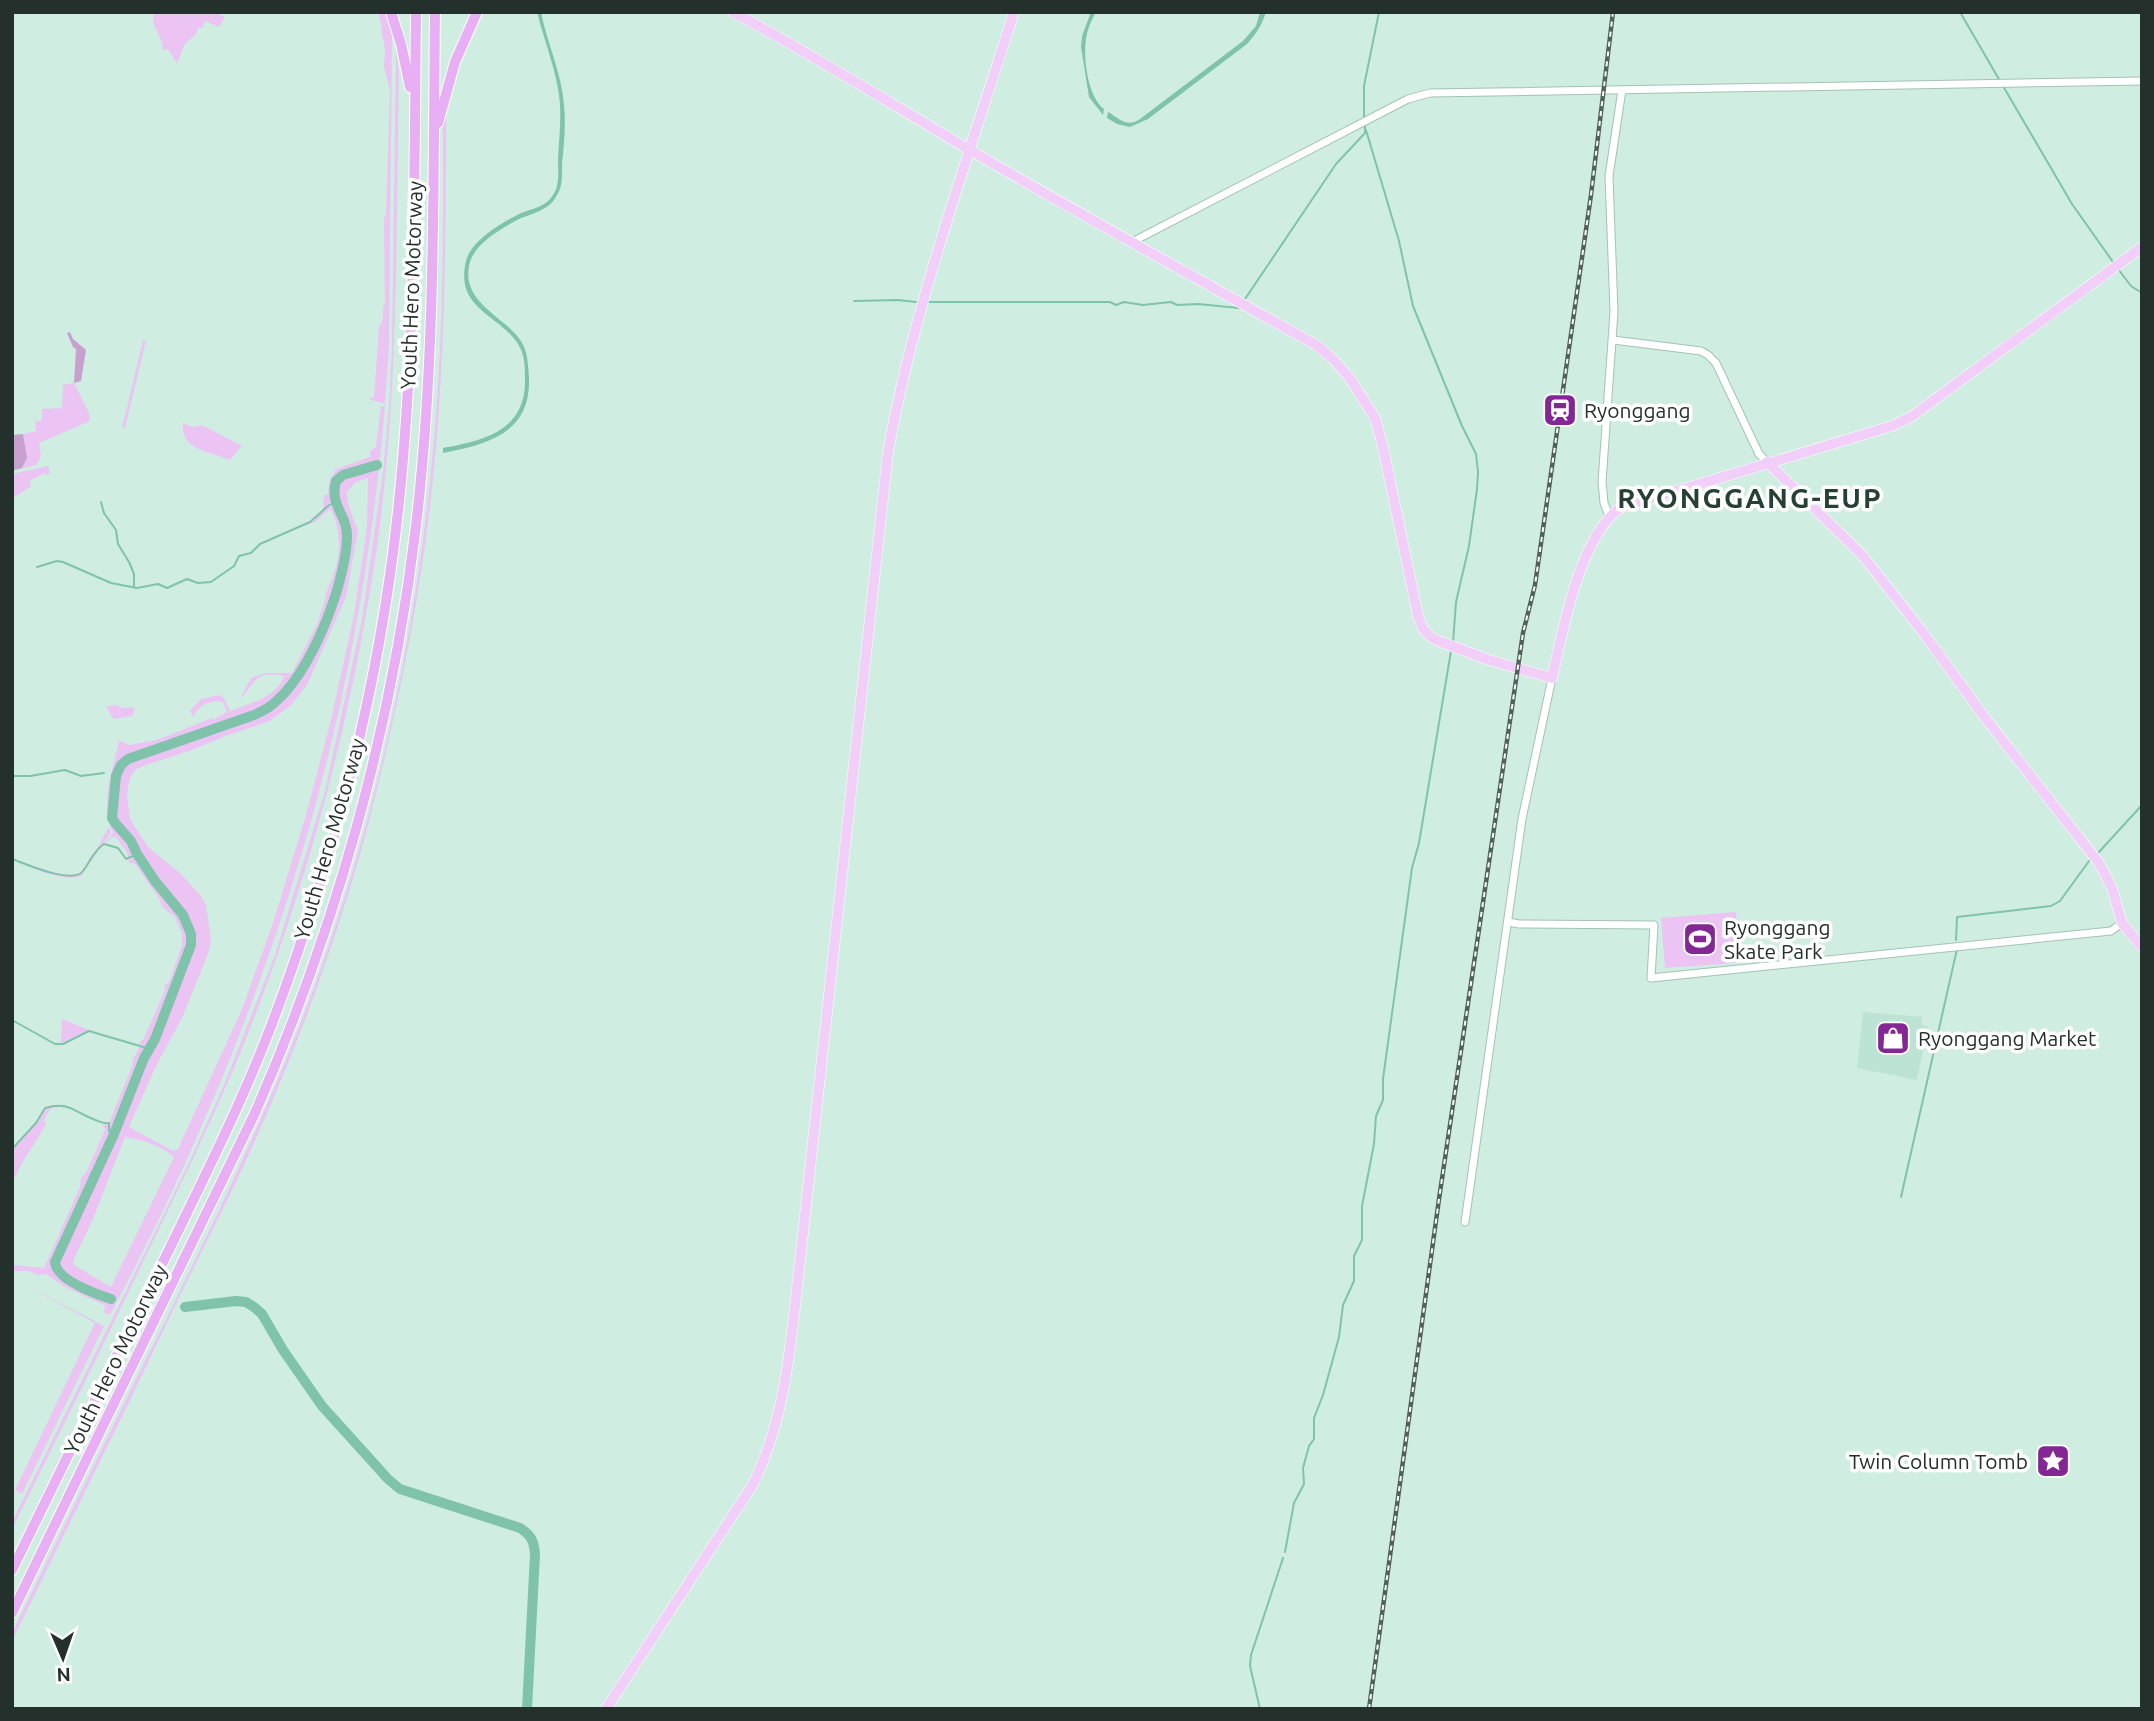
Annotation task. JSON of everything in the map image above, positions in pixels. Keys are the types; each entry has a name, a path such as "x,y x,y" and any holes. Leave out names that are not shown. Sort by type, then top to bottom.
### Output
{"highway":[{"path":"391,12 406,66 415,115"},
{"name":"Youth Hero Motorway","path":"12,1570 238,1106 287,982 330,847 353,759 374,665 397,526 407,418 411,338 416,12"},
{"name":"Youth Hero Motorway","path":"12,1613 256,1114 298,1009 345,864 369,775 393,669 416,528 429,374 435,12"},
{"path":"434,150 448,83 464,38 477,12"}],"main road":[{"path":"733,12 799,47 970,149 1316,345 1331,357 1349,377 1375,418 1423,629 1432,638 1452,646 1552,678 1577,577 1609,516 1620,509 1892,426 1911,417 2142,247"},
{"path":"606,1709 752,1486 768,1453 777,1424 799,1272 888,452 906,360 1014,12"},
{"path":"1767,463 1863,556 1922,631 1954,677 2106,873 2122,923 2142,947"}],"street":[{"path":"1132,242 1408,99 1430,93 2142,81"},
{"path":"1609,516 1604,503 1602,482 1613,340 1614,281 1609,176 1622,90"},
{"path":"1613,340 1701,351 1708,355 1716,363 1759,454 1767,463"},
{"path":"1465,1222 1522,819 1552,678"},
{"path":"1508,922 1654,925 1651,978 2111,931 2122,923"}],"shaded area":[{"path":"154,12 208,12 225,17 219,27 205,21 203,27 198,28 196,34 184,45 177,64 168,49 163,50 153,23"},
{"path":"378,12 387,12 392,35 389,347 385,404 368,399 374,397 379,328 385,305 384,219 390,91 384,66 385,48"},
{"path":"537,12 541,12 563,93 565,127 560,188 554,200 545,208 517,220 481,244 469,266 472,290 478,299 514,332 523,345 529,378 528,397 515,424 504,433 476,445 443,453 443,448 474,441 501,429 511,421 524,395 525,367 521,349 507,331 471,299 464,276 469,253 481,239 506,221 547,202 557,187 559,94"},
{"path":"1091,12 1096,12 1085,47 1086,67 1090,87 1104,109 1103,115 1089,97 1081,47"},
{"path":"1260,12 1266,12 1263,21 1247,44 1148,119 1130,127 1107,118 1108,112 1127,123 1140,119 1243,41 1256,26"},
{"path":"396,52 399,72 395,306 385,482 368,605 325,799 287,926 230,1077 182,1182 12,1529 12,1522 188,1165 224,1085 275,955 325,791 362,619 383,472 392,347"},
{"path":"446,96 444,300 441,382 433,475 420,578 402,681 366,833 327,959 297,1042 263,1123 12,1641 12,1633 256,1129 313,992 351,877 388,738 415,598 425,527 438,385 443,248 443,111"},
{"path":"70,332 73,339 86,350 81,381 74,383 76,349 67,333"},
{"path":"143,340 146,341 125,428 122,428"},
{"path":"74,383 89,413 90,421 39,443 41,457 36,465 22,468 27,458 23,434 36,431 35,421 42,421 42,409 62,408 63,385"},
{"path":"381,406 385,406 372,527 352,646 327,762 295,875 258,987 214,1097 165,1206 110,1315 103,1312 106,1306 65,1287 46,1274 12,1271 12,1265 44,1268 80,1187 81,1178 86,1173 105,1130 103,1125 108,1124 108,1131 113,1134 82,1206 61,1242 53,1263 57,1272 70,1282 109,1301 111,1299 70,1280 58,1269 56,1263 115,1134 145,1059 156,1039 192,945 192,934 184,914 156,881 137,854 132,841 113,818 117,777 125,762 254,716 270,707 296,680 323,630 345,559 348,530 336,497 337,481 377,464 351,470 338,479 334,485 332,493 334,503 323,511 329,481 336,469 370,457 370,451 376,447","holes":["368,478 367,527 354,615 331,720 306,815 273,923 242,1009 178,1149 173,1151 129,1127 156,1066 182,1018 211,940 206,905 201,896 181,874 148,847 130,819 127,793 130,778 135,770 143,766 270,721 291,705 307,685 346,597 358,531 348,504 347,492 356,482","125,1137 151,1144 174,1157 111,1287 74,1265 73,1261 93,1219"]},
{"path":"183,423 193,427 202,425 242,446 230,460 198,449 186,439"},
{"path":"23,434 27,458 22,468 12,471 12,435"},
{"path":"48,466 50,473 44,473 30,481 31,486 12,499 12,474"},
{"path":"335,504 345,531 344,555 317,640 299,672 276,699 261,710 121,762 112,776 115,777 112,818 130,842 135,854 126,858 128,854 116,837 112,837 105,844 113,833 107,799 119,740 129,745 157,740 212,718 214,720 227,712 223,702 205,704 193,717 190,711 201,699 220,695 230,711 245,706 269,694 284,676 261,677 240,699 251,678 266,673 292,673 319,620 338,552 337,526 330,509 315,522 303,526"},
{"path":"118,705 119,708 133,707 135,709 132,716 113,719 106,706"},
{"path":"109,827 111,833 81,876 55,875 12,860 56,874 78,875 92,858"},
{"path":"136,855 182,918 189,943 188,953 149,1048 139,1044 165,990 164,986 169,982 182,945 182,934 175,917 162,907 135,864 127,861"},
{"name":"Ryonggang Skate Park","path":"1736,912 1739,960 1736,963 1665,968 1661,918"},
{"name":"Ryonggang Market","path":"1863,1012 1922,1017 1922,1025 1928,1026 1917,1080 1857,1068"},
{"path":"62,1019 89,1030 61,1043"},
{"path":"141,1045 148,1049 113,1132 109,1131 109,1123"},
{"path":"60,1105 78,1113 64,1107 50,1109 44,1120 46,1123 15,1178 12,1175 12,1151 38,1122 44,1111"},
{"path":"12,1278 104,1326 22,1494 15,1490 95,1323"}],"waterway":[{"path":"1364,118 1364,86 1379,12"},
{"path":"1960,12 2000,81"},
{"path":"2003,86 2072,204 2113,262"},
{"path":"1245,299 1336,164 1365,133 1365,124"},
{"path":"1366,130 1399,241 1413,306 1476,454 1477,489 1469,546 1456,602 1453,643"},
{"path":"2118,269 2131,286 2142,293"},
{"path":"854,301 916,302"},
{"path":"929,302 1110,302 1116,305 1124,302 1143,305 1171,302 1177,305 1240,306"},
{"path":"111,1299 69,1280 57,1269 55,1262 114,1134 144,1058 155,1039 191,945 191,934 183,915 155,881 131,841 112,818 116,776 121,765 128,759 254,715 271,706 287,690 313,651 340,580 347,530 335,497 336,481 343,475 377,465"},
{"path":"101,502 134,574 134,586"},
{"path":"37,567 57,561 63,562 111,583 137,588 158,584 167,588 187,579 198,583 211,582 234,566 239,556 251,553 260,544 310,522 335,502"},
{"path":"1285,1552 1294,1503 1304,1484 1303,1468 1309,1446 1314,1439 1314,1418 1339,1337 1343,1305 1354,1281 1354,1256 1362,1240 1362,1206 1374,1144 1376,1116 1383,1100 1383,1079 1412,868 1419,843 1451,651"},
{"path":"12,776 65,770 81,776 104,773"},
{"path":"2099,852 2142,805"},
{"path":"12,859 70,876 83,871 104,844 118,848 126,859 137,854"},
{"path":"1956,940 1957,917 2051,906 2060,901 2089,861"},
{"path":"1901,1197 1957,949"},
{"path":"12,1020 55,1044 63,1044 89,1031 150,1049"},
{"path":"12,1149 36,1123 45,1108 53,1106 65,1106 109,1123 109,1131 114,1134"},
{"path":"185,1307 236,1301 246,1302 254,1307 262,1314 322,1406 400,1489 520,1528 529,1536 535,1554 527,1709"},
{"path":"1260,1709 1250,1666 1251,1655 1283,1558"}],"railway":[{"path":"1369,1709 1439,1199 1523,633 1535,585 1591,195 1613,12"}],"place":[{"name":"Ryonggang","path":"1560,410"},
{"name":"Ryonggang Skate Park","path":"1700,939"},
{"name":"Ryonggang Market","path":"1893,1038"},
{"name":"Twin Column Tomb","path":"2053,1461"}],"district":[{"name":"RYONGGANG-EUP","path":"1750,497"}]}
